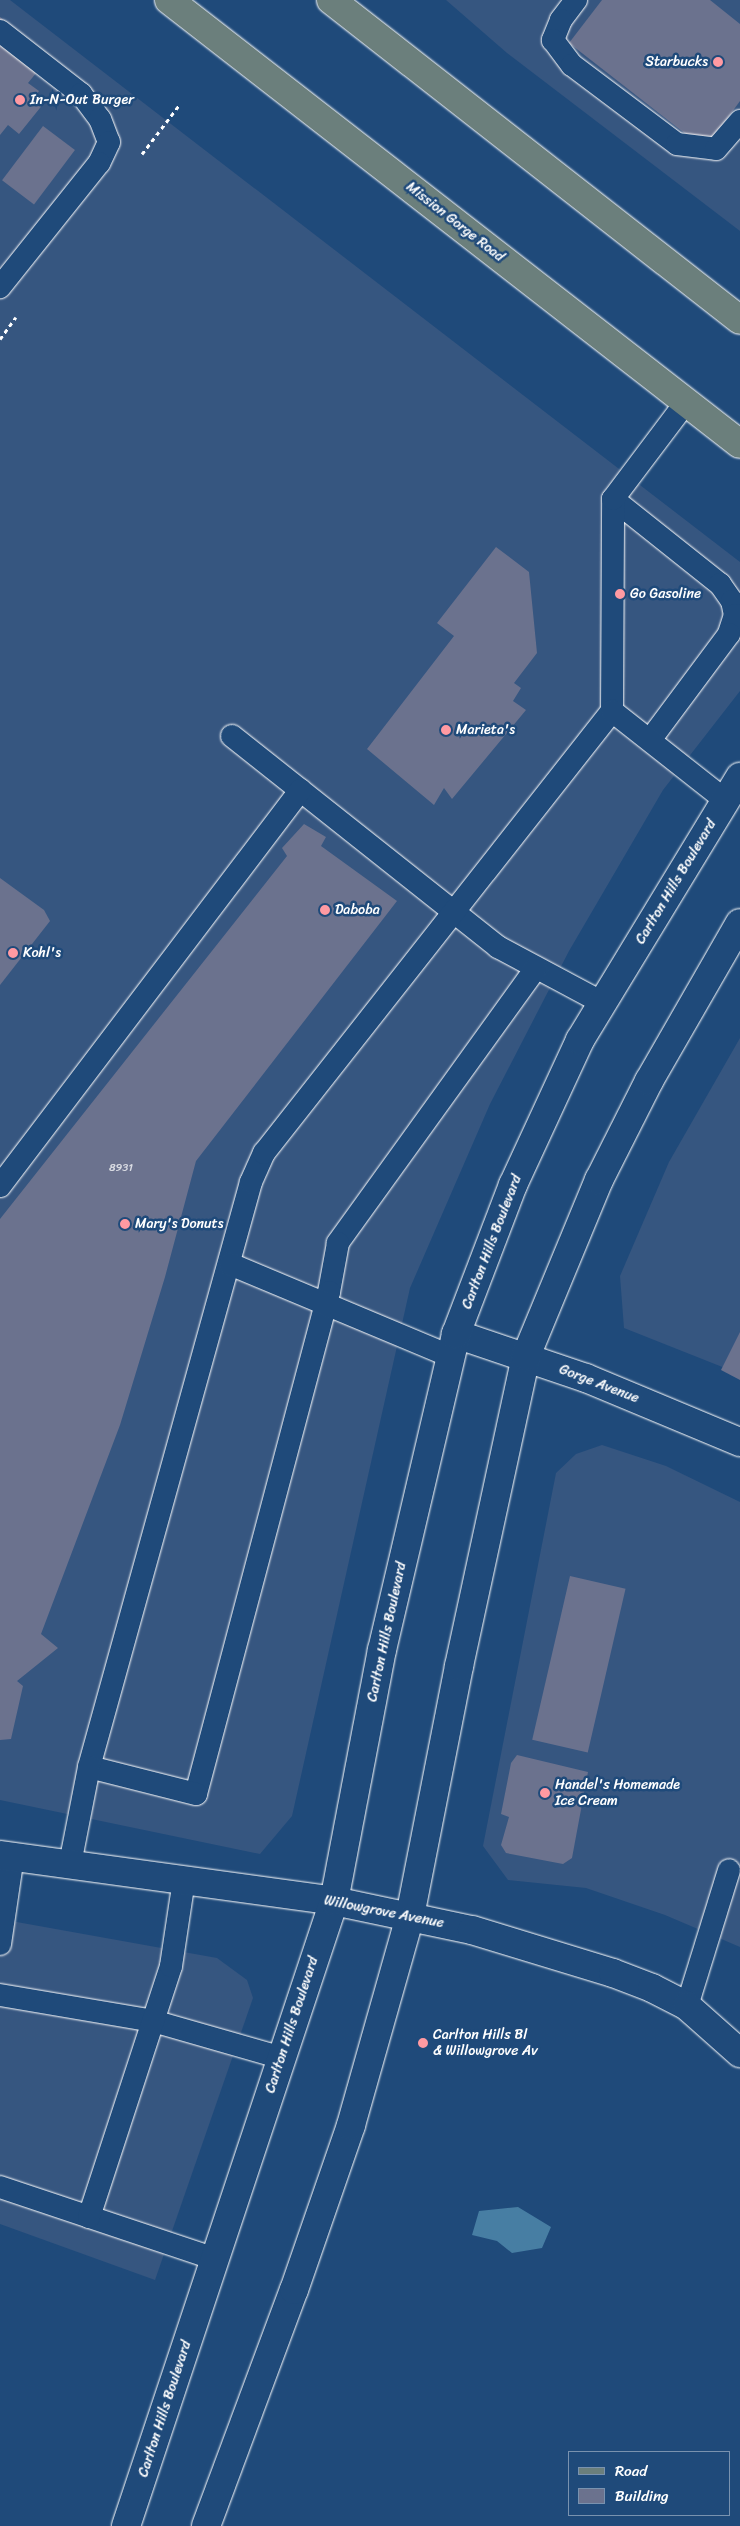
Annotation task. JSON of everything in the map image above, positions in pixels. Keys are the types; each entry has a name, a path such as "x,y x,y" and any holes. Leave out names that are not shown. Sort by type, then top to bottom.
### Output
{"main road":[{"name":"Mission Gorge Road","path":"169,0 740,444"},
{"path":"331,0 740,320"},
{"name":"Carlton Hills Boulevard","path":"126,2526 334,1901 382,1650 453,1345 513,1185 580,1040 740,777"},
{"path":"206,2526 294,2290 352,2125 410,1916 459,1666 526,1356 599,1180 654,1072 736,935"},
{"name":"Gorge Avenue","path":"453,1345 526,1356 740,1442"},
{"name":"Willowgrove Avenue","path":"7,1855 334,1901 472,1930 613,1973 687,2006 740,2053"}],"lane":[{"path":"576,0 561,20 553,40 572,65 677,144 716,148 740,121"},
{"path":"0,30 81,94 100,119 108,142 99,163 0,287"},
{"path":"70,1864 89,1767 252,1182 264,1153 612,711 613,499 686,402"},
{"path":"613,499 720,584 732,601 735,615 730,634 650,740"},
{"path":"612,711 726,800"},
{"path":"232,736 498,948 603,1003"},
{"path":"0,1186 301,790"},
{"path":"89,1767 196,1794 326,1301 338,1243 536,968"},
{"path":"230,1264 326,1301 453,1345"},
{"path":"0,1944 7,1855"},
{"path":"687,2006 730,1870"},
{"path":"89,2217 171,1966 184,1880"},
{"path":"0,1995 153,2021 282,2058"},
{"path":"0,2187 215,2259"}],"shaded area":[{"path":"0,0 10,0 740,562 740,691 663,790 569,951 490,1104 410,1288 292,1816 260,1854 0,1800"},
{"path":"446,0 740,0 740,231 507,53"},
{"path":"740,1038 740,1374 624,1328 620,1276 669,1162"},
{"path":"602,1445 666,1466 740,1502 740,1947 665,1915 586,1888 508,1880 483,1846 556,1473 576,1454"},
{"path":"0,1919 217,1958 247,1980 253,1998 155,2280 0,2224"},
{"path":"518,2207 551,2227 542,2248 512,2253 497,2241 472,2235 479,2211"}],"building":[{"path":"602,0 710,0 740,24 740,101 705,149 569,43"},
{"path":"0,17 50,56 28,83 39,91 35,97 44,103 19,134 8,125 0,135"},
{"path":"43,126 75,150 34,204 2,180"},
{"name":"Marieta's","path":"496,547 529,572 537,653 514,683 521,688 513,701 526,710 452,799 444,788 434,805 367,749 454,636 437,623"},
{"path":"304,824 326,837 321,846 397,901 196,1161 165,1277 120,1425 41,1634 58,1648 17,1681 23,1686 11,1739 0,1740 0,1219 287,856 282,848"},
{"name":"Kohl's","path":"0,878 44,910 50,921 0,985"},
{"path":"740,1332 740,1380 721,1370"},
{"path":"570,1576 626,1589 588,1753 532,1740"},
{"name":"Handel's Homemade Ice Cream","path":"517,1755 588,1772 572,1858 563,1864 506,1853 501,1845 509,1817 501,1814 511,1763"}],"place":[{"name":"Starbucks","path":"718,62"},
{"name":"In-N-Out Burger","path":"20,100"},
{"name":"Go Gasoline","path":"620,594"},
{"name":"Marieta's","path":"446,730"},
{"name":"Daboba","path":"325,910"},
{"name":"Kohl's","path":"13,953"},
{"name":"Mary's Donuts","path":"125,1224"},
{"name":"Handel's Homemade Ice Cream","path":"545,1793"},
{"name":"Carlton Hills Bl & Willowgrove Av","path":"423,2043"}]}
